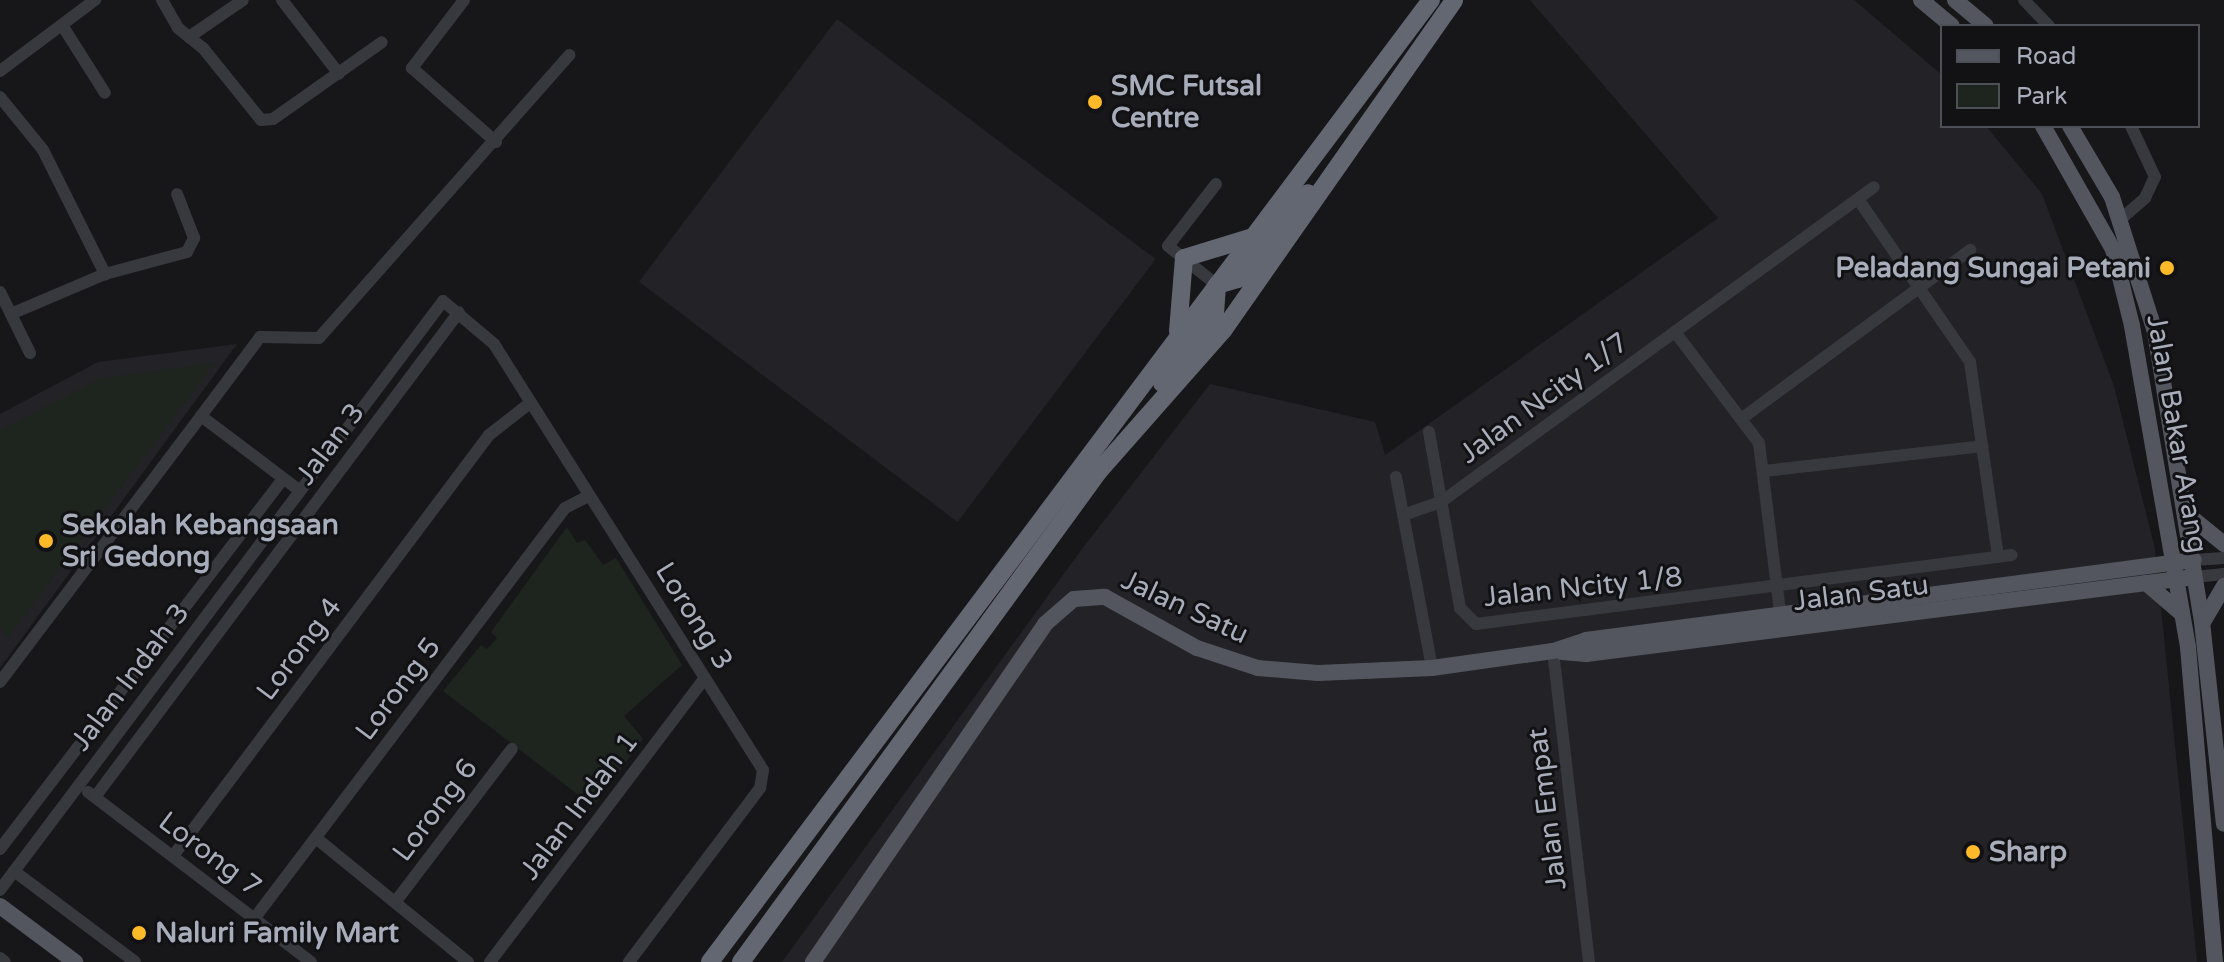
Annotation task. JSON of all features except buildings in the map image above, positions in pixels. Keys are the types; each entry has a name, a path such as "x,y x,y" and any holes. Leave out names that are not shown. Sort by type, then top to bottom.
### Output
{"highway":[{"path":"710,962 1431,0"},
{"path":"1099,471 1224,329 1352,152 1454,0"},
{"path":"1217,285 1238,279 1306,196 1352,152"},
{"path":"1176,341 1184,308 1184,258 1252,238"},
{"path":"741,962 1215,314 1217,285"}],"main road":[{"path":"1921,0 1950,24"},
{"path":"1955,0 1984,24"},
{"name":"Jalan Bakar Arang","path":"2044,128 2113,249 2132,326 2181,613 2215,962"},
{"name":"Jalan Bakar Arang","path":"2071,128 2121,219 2155,332 2220,731 2224,816"},
{"path":"2186,513 2199,528 2224,544"},
{"path":"2167,535 2155,559 2140,578 2181,613"},
{"name":"Jalan Satu","path":"812,962 1045,624 1074,599 1105,597 1197,648 1258,668 1318,673 1432,668 1553,651 1586,640 1782,622 2194,569"},
{"path":"2202,622 2224,586"},
{"path":"0,906 75,962"}],"street":[{"path":"0,71 95,0"},
{"path":"162,0 189,37 261,120 273,119 382,42"},
{"path":"189,37 243,0"},
{"path":"282,0 339,74"},
{"path":"464,0 412,68 496,142"},
{"path":"2024,0 2047,24"},
{"path":"62,25 105,93"},
{"path":"0,682 260,337 319,338 496,142 569,55"},
{"path":"0,97 43,150 105,274"},
{"path":"2121,219 2145,198 2155,177 2148,152 2132,128"},
{"path":"1216,184 1168,246 1217,285"},
{"name":"Jalan Ncity 1/7","path":"1403,515 1441,502 1874,187"},
{"path":"11,314 105,274 187,252 194,238 177,194"},
{"path":"1858,199 1970,362 1998,557"},
{"path":"1741,419 1970,250"},
{"path":"0,292 30,353"},
{"name":"Lorong 3","path":"443,301 494,344 587,497 705,678 765,779 629,962"},
{"name":"Jalan Indah 3","path":"0,890 443,301"},
{"name":"Jalan 3","path":"95,797 459,312"},
{"path":"1675,332 1759,443 1782,622"},
{"name":"Lorong 4","path":"173,856 489,435 530,403"},
{"path":"201,416 300,491"},
{"path":"1429,432 1441,502"},
{"path":"1764,471 1983,446"},
{"path":"1396,477 1432,668"},
{"path":"0,849 10,842 283,479"},
{"name":"Lorong 5","path":"254,919 565,508 587,497"},
{"name":"Jalan Ncity 1/8","path":"1441,502 1460,608 1476,624 1777,589"},
{"path":"1777,589 2012,555"},
{"path":"2194,569 2224,558"},
{"path":"2194,569 2224,574"},
{"name":"Jalan Empat","path":"1553,651 1589,962"},
{"name":"Jalan Indah 1","path":"490,962 705,678"},
{"name":"Lorong 6","path":"396,901 512,749"},
{"name":"Lorong 7","path":"79,785 311,962"},
{"path":"316,838 456,948 482,962"},
{"path":"14,871 135,962"},
{"path":"456,948 468,962"},
{"path":"0,958 5,962"}],"shaded area":[{"path":"1530,0 1854,0 1940,73 1940,128 1988,128 2042,194 2114,386 2155,549 2197,962 782,962 1079,553 1210,384 1375,422 1385,455 1718,218"},
{"path":"837,19 1156,259 958,522 639,282"},
{"name":"Sekolah Kebangsaan Sri Gedong","path":"237,344 0,668 0,414 98,362"}],"green space":[{"name":"Sekolah Kebangsaan Sri Gedong","path":"215,363 8,637 0,628 0,430 101,378"},
{"path":"567,527 577,543 585,540 603,565 616,558 682,665 624,716 643,739 614,778 610,776 599,790 603,794 593,806 443,691 481,645 487,649 497,638 491,632"}],"place":[{"name":"SMC Futsal Centre","path":"1095,102"},
{"name":"Peladang Sungai Petani","path":"2167,268"},
{"name":"Sekolah Kebangsaan Sri Gedong","path":"46,541"},
{"name":"Sharp","path":"1973,852"},
{"name":"Naluri Family Mart","path":"139,933"}]}
